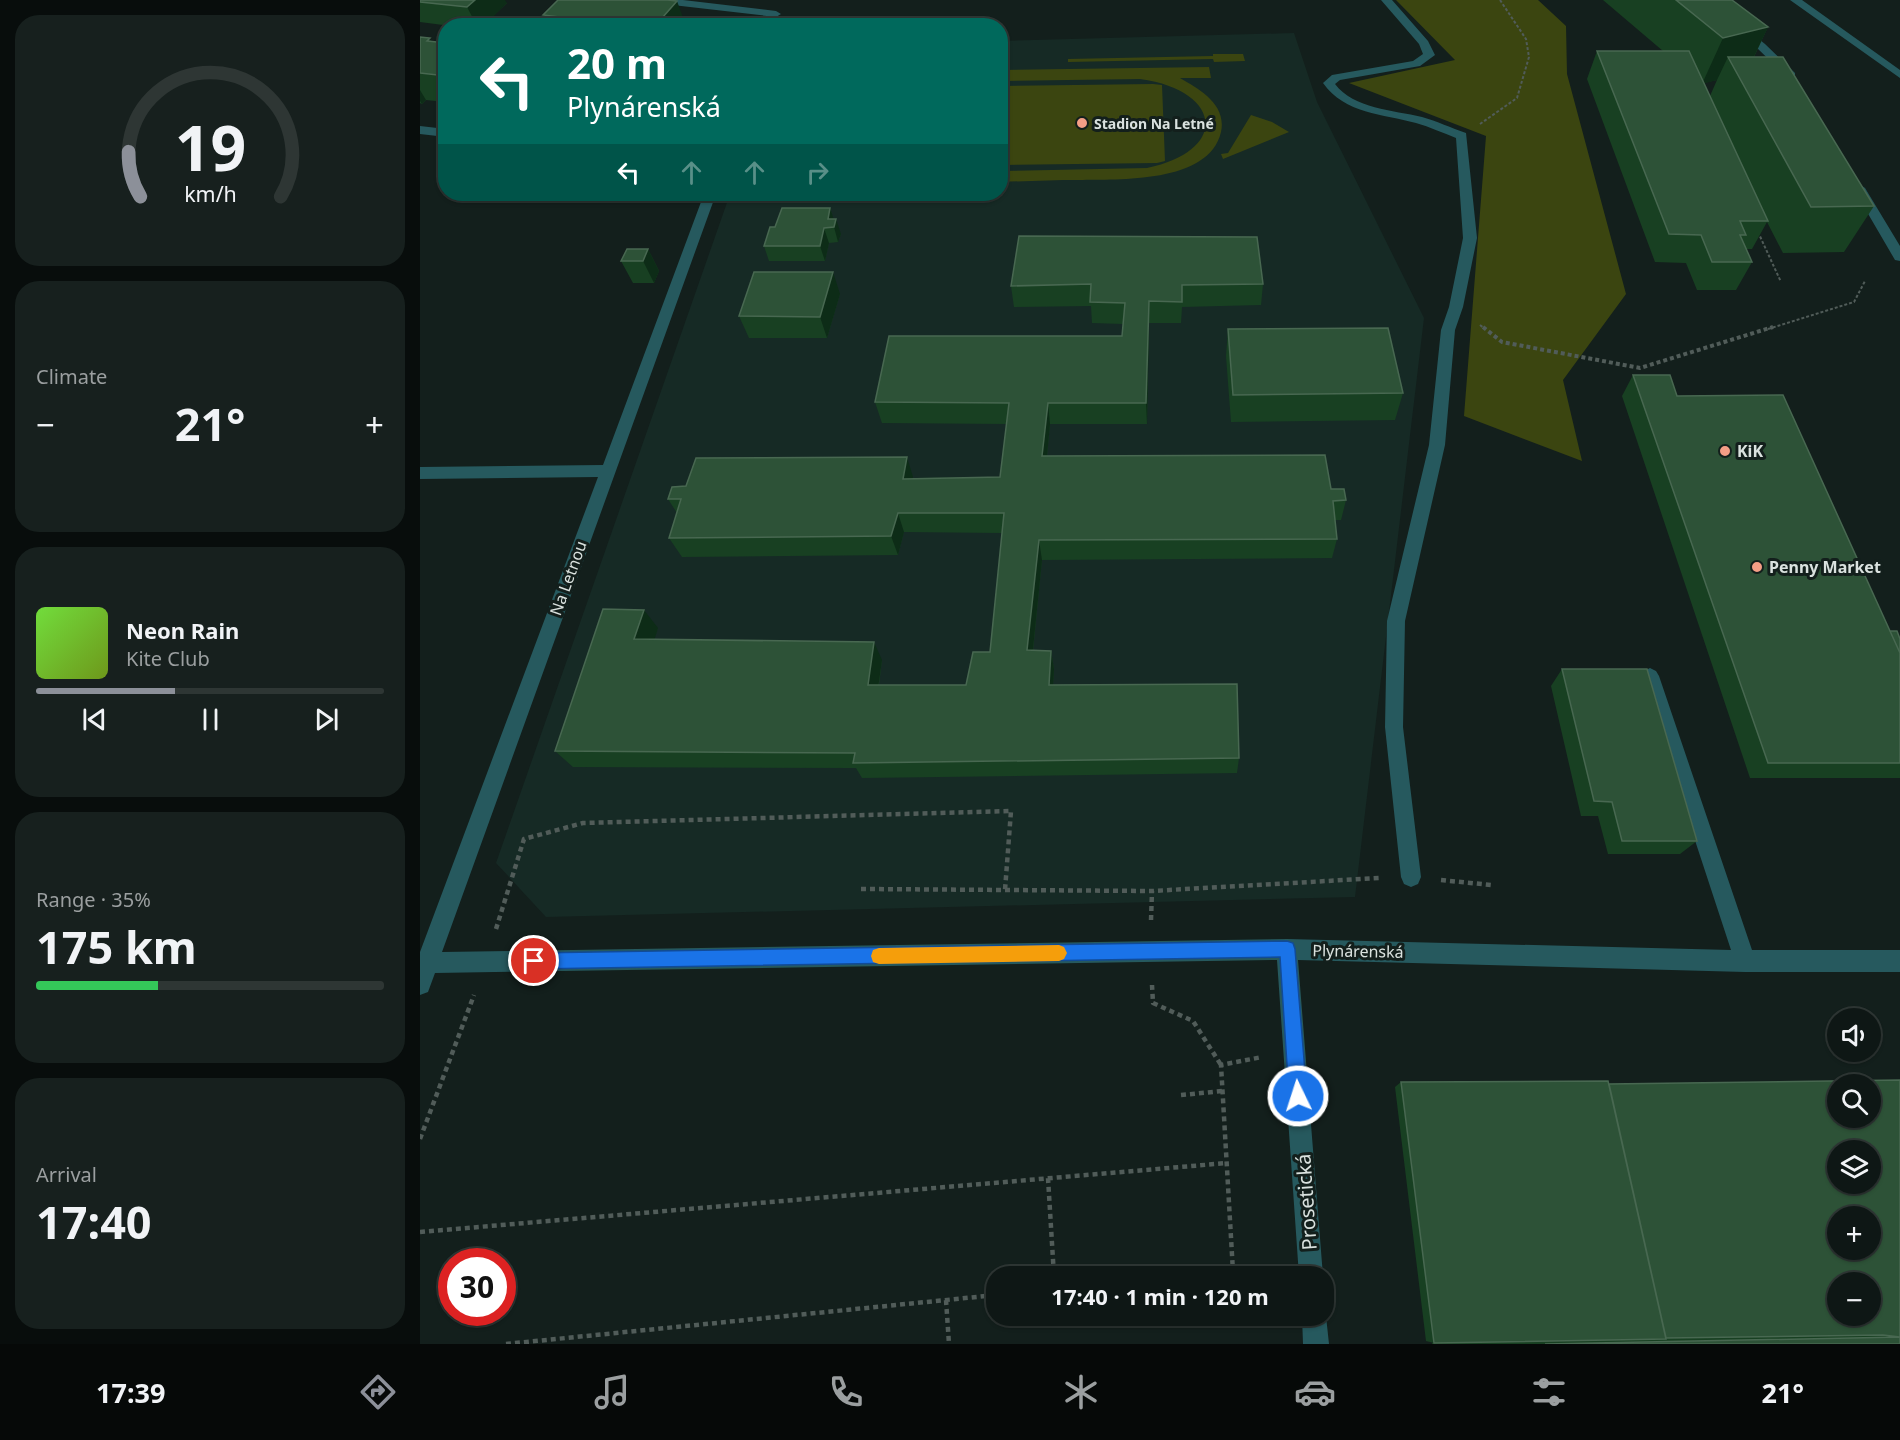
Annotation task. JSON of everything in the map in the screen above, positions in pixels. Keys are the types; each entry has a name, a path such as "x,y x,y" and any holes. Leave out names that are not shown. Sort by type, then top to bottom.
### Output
{"street":[{"path":"655,0 776,14"},
{"path":"775,18 781,0"},
{"path":"1386,0 1424,43 1430,55 1416,64 1336,77 1329,83 1334,92 1370,110 1419,121 1462,136 1470,238 1456,307 1448,330 1437,445 1396,621 1394,727 1411,877"},
{"path":"1703,0 1761,46 1793,77 1799,87"},
{"path":"1795,0 1900,75"},
{"path":"420,130 438,132"},
{"path":"1852,177 1900,257"},
{"name":"Na Letnou","path":"420,984 424,963 707,201"},
{"path":"420,473 607,471"},
{"path":"1650,676 1745,961"},
{"name":"Plynárenská","path":"424,963 1287,949 1745,961 1900,961"},
{"name":"Prosetická","path":"1287,949 1310,1266"},
{"path":"1315,1326 1316,1344"}],"path":[{"path":"1462,136 1517,98 1530,57 1526,39 1500,0"},
{"path":"1757,230 1781,282"},
{"path":"1456,307 1503,342 1640,368 1854,302 1865,281"},
{"path":"420,1139 486,962 524,839 583,824 1011,811 1005,890"},
{"path":"861,889 1152,891 1411,877 1491,885"},
{"path":"1233,1266 1221,1065 1295,1050"},
{"path":"1181,1095 1223,1091"},
{"path":"420,1232 1227,1163"},
{"path":"1048,1178 1052,1266"},
{"path":"506,1344 986,1296"},
{"path":"946,1300 949,1344"}],"shaded area":[{"path":"1294,33 1317,102 1424,318 1355,897 546,917 496,863 728,201 1008,201 1008,41"}],"green space":[{"path":"1396,0 1538,0 1566,26 1567,74 1626,294 1563,380 1582,461 1464,416 1486,136 1349,83 1455,60"},
{"path":"1213,54 1243,54 1245,61 1214,62 1213,59 1068,62 1068,59 1213,56"},
{"path":"1209,67 1211,78 1180,78 1203,93 1216,106 1222,122 1221,132 1213,149 1199,161 1181,170 1160,175 1116,179 1008,182 1008,171 1147,168 1174,159 1193,148 1203,135 1205,121 1200,107 1187,95 1167,85 1140,79 1008,81 1008,70"},
{"name":"Stadion Na Letné","path":"1162,85 1165,161 1157,163 1008,165 1008,86"},
{"path":"1251,115 1272,122 1289,132 1223,159 1221,154 1228,153"}],"building":[{"path":"420,0 475,0 467,7 420,2"},
{"path":"558,0 677,1 662,18 568,18 543,15"},
{"path":"1676,0 1732,0 1768,27 1723,38"},
{"path":"420,37 430,38 427,41 438,42 438,75 420,73"},
{"path":"1597,51 1689,51 1768,221 1740,221 1746,235 1740,235 1752,262 1712,262 1701,235 1669,234"},
{"path":"1728,57 1783,57 1874,206 1811,207"},
{"path":"782,208 830,208 828,219 836,219 834,227 824,228 820,246 764,246 770,227 775,227"},
{"path":"1019,236 1257,237 1263,284 1182,285 1182,302 1149,301 1146,403 1048,403 1042,456 1325,455 1331,489 1344,489 1346,500 1333,501 1337,539 1039,540 1027,650 1051,651 1049,685 1237,684 1239,758 853,763 855,753 555,751 603,609 644,610 634,639 874,642 868,685 966,685 973,652 990,652 1004,513 898,513 891,536 669,538 681,499 668,499 672,487 686,486 696,458 907,457 903,479 1000,477 1009,403 875,402 889,336 1122,336 1125,303 1090,302 1091,284 1011,286"},
{"path":"627,249 648,249 643,261 621,261"},
{"path":"754,272 833,272 820,317 739,316"},
{"path":"1388,328 1403,393 1233,395 1228,329"},
{"name":"Penny Market","path":"1633,375 1670,375 1677,396 1783,395 1900,653 1900,763 1768,763"},
{"path":"1890,631 1897,631 1900,639 1900,653"},
{"path":"1562,669 1647,669 1697,841 1622,841 1612,802 1594,801"},
{"path":"1881,1080 1900,1080 1900,1337 1883,1335 1666,1338 1609,1084 1827,1081 1827,1128 1881,1128"},
{"path":"1608,1081 1666,1339 1434,1343 1401,1082"},
{"path":"1900,1337 1900,1344 1545,1344"}],"slow traffic":[{"path":"879,956 1059,953"}],"place":[{"name":"Stadion Na Letné","path":"1082,123"},
{"name":"KiK","path":"1725,451"},
{"name":"Penny Market","path":"1757,567"}],"route":[{"path":"534,961 1287,949 1298,1096"}]}
